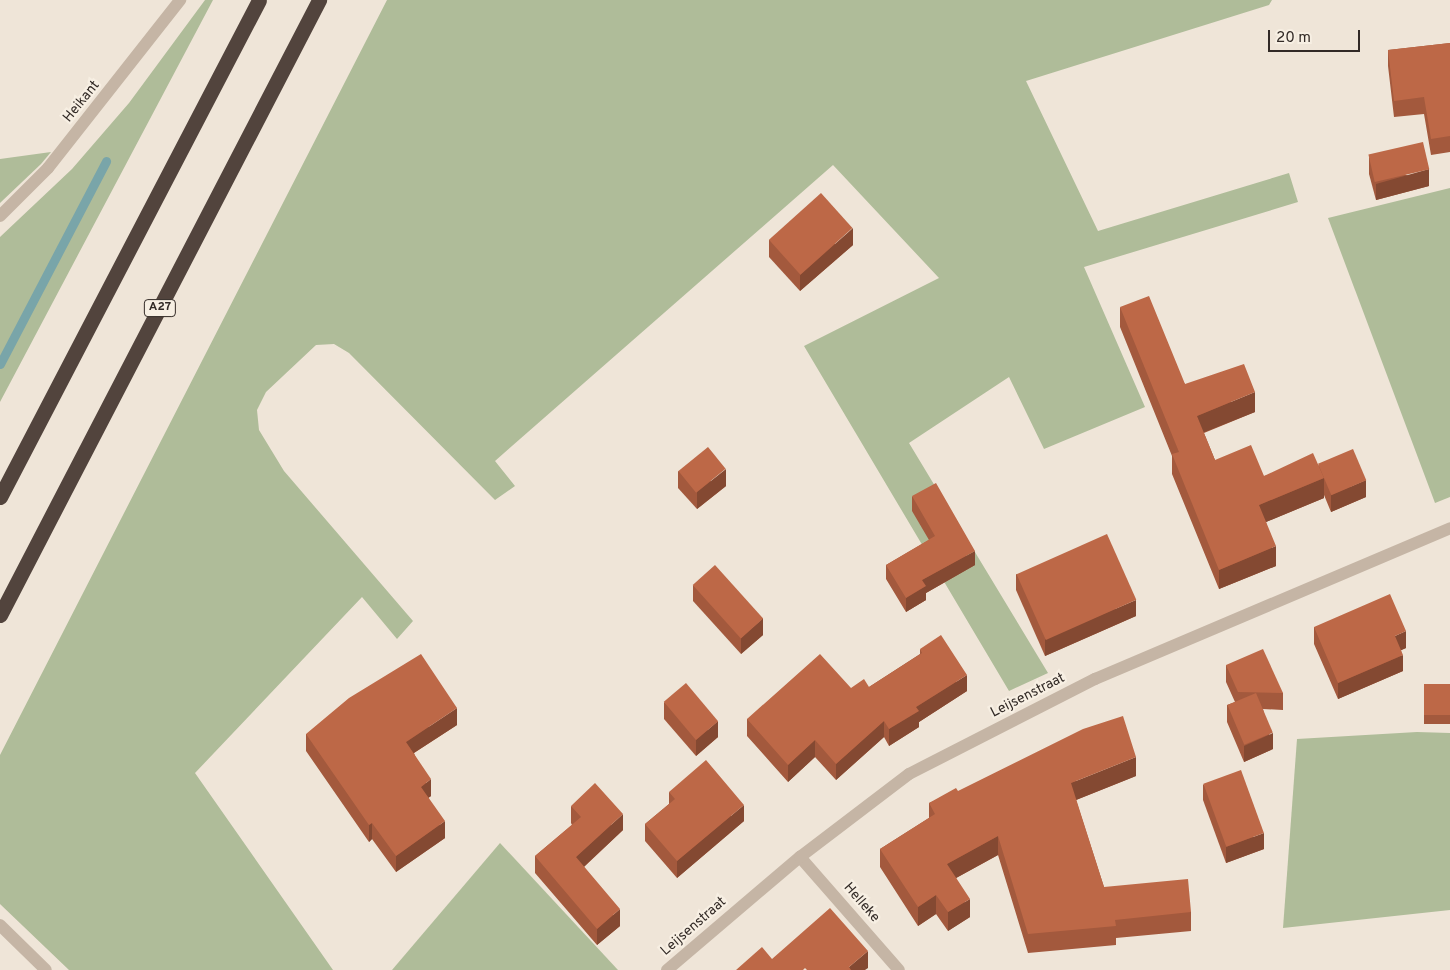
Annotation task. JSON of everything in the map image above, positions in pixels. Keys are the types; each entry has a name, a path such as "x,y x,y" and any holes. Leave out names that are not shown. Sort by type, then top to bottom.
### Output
{"highway":[{"path":"0,497 258,0"},
{"name":"A27","path":"0,615 319,0"}],"street":[{"name":"Heikant","path":"0,216 48,168 180,0"},
{"name":"Leijsenstraat","path":"668,970 800,857 909,774 1095,679 1450,528"},
{"name":"Helleke","path":"800,857 899,970"},
{"path":"0,925 46,970"}],"green space":[{"path":"205,0 213,0 0,402 0,237 72,169 129,103"},
{"path":"387,0 1272,0 1269,5 1026,81 1098,231 1289,173 1298,202 1084,267 1145,407 1044,449 1009,377 909,443 1048,673 1009,691 804,346 939,278 833,165 495,461 515,486 495,500 349,353 334,344 316,345 266,392 257,410 259,430 284,471 413,621 397,639 362,597 195,773 333,970 69,970 0,904 0,755"},
{"path":"51,152 41,164 0,203 0,159"},
{"path":"1450,188 1450,497 1435,503 1328,218"},
{"path":"1417,732 1450,733 1450,910 1283,928 1297,739"},
{"path":"500,843 618,970 392,970"}],"building":[{"path":"1450,43 1450,136 1431,139 1424,97 1394,101 1388,50"},
{"path":"1423,142 1429,169 1375,182 1368,155"},
{"path":"821,193 852,228 800,275 769,240"},
{"path":"1149,296 1185,384 1244,364 1255,392 1197,416 1215,460 1251,445 1264,476 1313,453 1324,478 1259,505 1276,546 1219,570 1172,454 1179,452 1120,307"},
{"path":"708,447 726,469 696,493 678,471"},
{"path":"1353,449 1366,480 1331,495 1318,464"},
{"path":"936,483 975,551 922,580 926,586 906,598 886,565 935,536 912,496"},
{"path":"1107,534 1136,600 1046,640 1017,574"},
{"path":"715,565 763,619 741,639 693,585"},
{"path":"1390,594 1406,631 1395,636 1403,655 1338,683 1314,627"},
{"path":"941,635 967,675 916,707 919,711 889,729 884,721 836,764 815,740 788,765 747,719 820,654 851,688 864,679 869,687 922,653 920,649"},
{"path":"1263,649 1283,693 1238,692 1226,665"},
{"path":"421,654 457,708 406,742 431,779 421,787 445,821 396,856 372,823 369,825 306,734 349,698"},
{"path":"686,683 718,721 696,740 664,702"},
{"path":"1424,684 1450,684 1450,715 1424,715"},
{"path":"1256,693 1273,733 1244,745 1227,705"},
{"path":"1123,716 1136,757 1071,783 1104,887 1188,879 1191,912 1115,920 1116,926 1028,934 998,836 947,864 970,899 948,912 936,895 918,907 880,849 935,814 929,803 956,788 958,791 1083,729"},
{"path":"706,760 744,805 677,861 645,824 675,799 669,792"},
{"path":"1241,770 1264,833 1226,847 1203,784"},
{"path":"595,783 623,814 576,857 620,909 597,929 535,856 581,817 571,806"},
{"path":"830,908 868,951 849,967 851,970 807,970 805,968 803,970 736,970 762,947 772,959"}],"waterway":[{"path":"0,364 106,161"}]}
